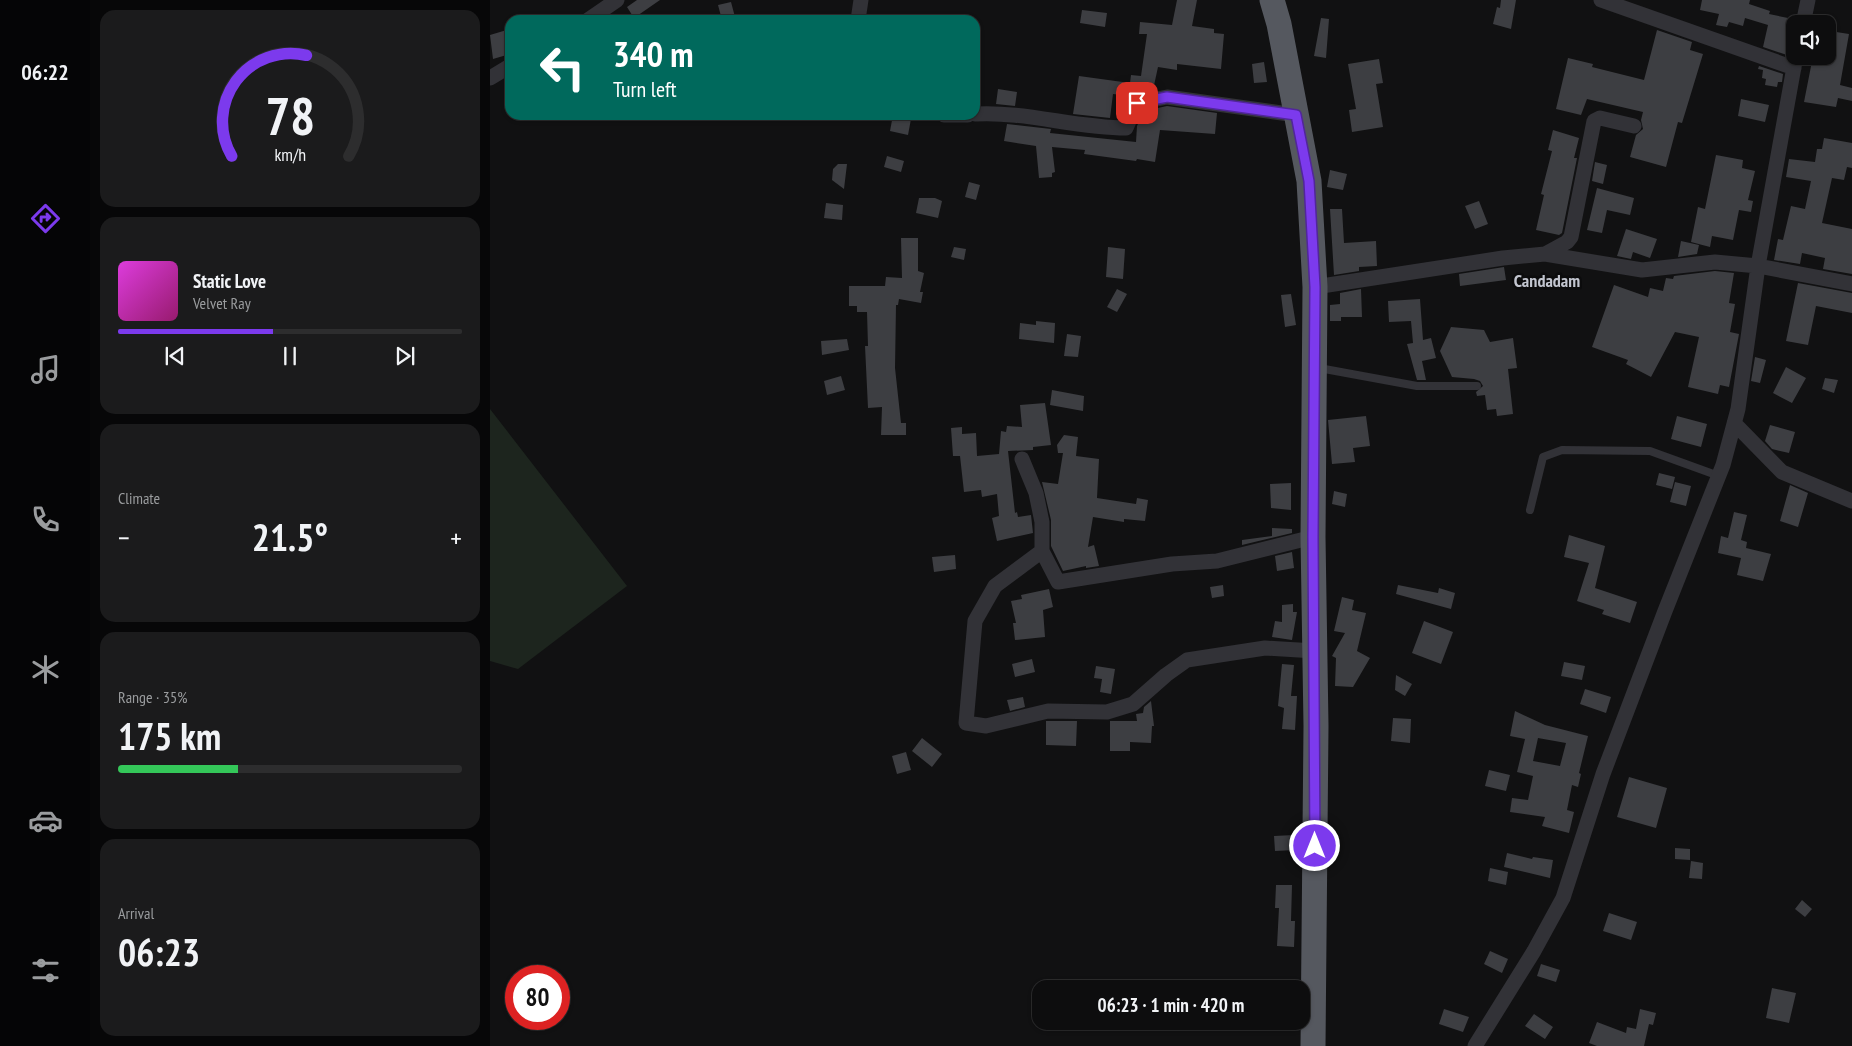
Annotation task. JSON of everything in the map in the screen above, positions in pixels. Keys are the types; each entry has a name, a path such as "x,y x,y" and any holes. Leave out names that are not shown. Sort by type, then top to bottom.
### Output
{"highway":[{"path":"1272,0 1279,24 1309,181 1315,287 1313,1046"}],"street":[{"path":"595,15 617,0"},
{"path":"859,15 861,0"},
{"path":"1601,0 1786,59"},
{"path":"1805,15 1808,0"},
{"path":"1475,1046 1534,951 1563,898 1603,774 1661,620 1719,476 1734,423 1758,266 1794,65"},
{"path":"490,78 505,69"},
{"path":"980,114 994,113 1105,128 1126,128 1137,103 1167,97 1296,115"},
{"path":"1545,254 1567,242 1570,237 1594,120 1600,118 1634,126"},
{"path":"1315,287 1504,258 1545,254 1642,270 1708,262 1758,266 1852,284"},
{"path":"1734,423 1782,472 1852,501"},
{"path":"1022,459 1036,493 1042,522 1042,551 1058,582 1172,564 1217,561 1313,537"},
{"path":"1042,551 995,586 975,621 966,723 986,726 1048,711 1107,712 1133,704 1166,675 1187,660 1265,648 1314,651"}],"lane":[{"path":"1314,367 1417,386 1476,386"},
{"path":"1530,510 1542,457 1562,450 1650,451 1719,476"}],"shaded area":[{"path":"490,409 627,586 518,669 490,661"}],"building":[{"path":"637,0 660,0 638,15 632,15 627,7"},
{"path":"1177,0 1197,0 1192,26 1214,29 1214,33 1224,34 1221,69 1177,64 1177,70 1158,67 1153,90 1131,96 1113,94 1110,118 1073,114 1079,76 1130,83 1131,75 1141,76 1147,34 1139,34 1140,22 1172,25"},
{"path":"1501,0 1516,0 1511,29 1493,24 1497,7 1500,8"},
{"path":"1702,0 1750,0 1749,4 1770,11 1769,14 1786,18 1786,55 1763,47 1768,25 1745,18 1743,26 1729,22 1727,27 1716,25 1719,14 1700,10"},
{"path":"731,2 734,15 721,15 718,5"},
{"path":"1082,10 1107,13 1105,27 1080,23"},
{"path":"1321,18 1329,19 1326,58 1314,56"},
{"path":"505,30 505,55 493,59 490,35"},
{"path":"1657,30 1692,42 1690,50 1703,54 1682,123 1678,122 1666,167 1630,157 1636,135 1643,129 1641,120 1643,112 1587,99 1581,115 1556,109 1568,58 1593,64 1592,67 1644,80"},
{"path":"1836,32 1849,34 1840,85 1852,88 1852,101 1838,98 1836,107 1804,102 1811,65 1836,65"},
{"path":"1379,59 1383,83 1376,84 1383,127 1352,132 1349,110 1356,109 1348,64"},
{"path":"1264,62 1267,82 1254,83 1252,64"},
{"path":"1759,66 1783,74 1782,82 1778,82 1777,87 1765,85 1766,79 1762,78 1763,70 1758,69"},
{"path":"998,89 1017,92 1015,106 996,104"},
{"path":"1741,99 1769,105 1765,122 1738,116"},
{"path":"1167,106 1217,113 1215,134 1160,130 1155,162 1084,154 1085,150 1052,147 1055,172 1052,173 1052,177 1039,178 1036,146 1004,141 1007,124 1051,129 1050,133 1136,142 1137,126 1144,111"},
{"path":"892,120 911,120 908,135 890,131"},
{"path":"1553,130 1579,138 1574,158 1577,158 1562,233 1559,235 1536,230 1544,195 1541,194 1552,151 1548,150"},
{"path":"1824,138 1852,143 1852,168 1847,167 1844,180 1832,178 1822,223 1852,229 1852,274 1823,269 1825,258 1802,253 1800,264 1774,260 1778,239 1783,240 1791,206 1805,209 1811,181 1786,177 1789,159 1815,162 1817,149 1822,149"},
{"path":"1716,155 1743,160 1742,168 1755,171 1748,200 1753,201 1751,212 1739,210 1733,240 1712,236 1710,247 1691,242 1698,207 1705,209"},
{"path":"887,156 904,161 901,172 884,167"},
{"path":"1595,162 1607,165 1603,184 1592,181"},
{"path":"838,164 847,164 844,189 832,180 833,169"},
{"path":"1330,170 1347,174 1343,190 1327,187"},
{"path":"969,182 980,185 976,200 965,197"},
{"path":"1597,188 1634,198 1630,215 1607,210 1602,233 1587,230"},
{"path":"919,198 935,198 942,201 938,218 916,213"},
{"path":"1479,201 1488,224 1475,229 1465,206"},
{"path":"826,203 843,205 842,220 824,218"},
{"path":"1330,209 1342,209 1344,243 1376,241 1377,266 1359,267 1359,271 1334,275"},
{"path":"1626,229 1657,239 1650,258 1633,252 1631,259 1617,256"},
{"path":"901,238 918,238 918,271 924,273 920,292 923,292 921,303 899,299 898,305 896,305 895,368 901,423 906,423 906,435 881,435 882,407 868,408 865,346 868,346 867,312 857,312 857,306 849,306 849,286 885,286 886,277 902,278"},
{"path":"1681,241 1699,245 1697,254 1678,257"},
{"path":"954,247 966,249 964,260 951,257"},
{"path":"1108,247 1125,249 1123,279 1106,277"},
{"path":"1504,267 1506,280 1460,286 1459,274"},
{"path":"1715,271 1734,273 1729,303 1735,304 1730,332 1739,334 1729,387 1720,385 1718,394 1688,387 1699,337 1675,332 1651,377 1626,364 1628,360 1592,347 1614,285 1648,297 1650,288 1663,291 1666,278 1673,279 1674,276"},
{"path":"1798,283 1852,293 1852,313 1816,306 1808,345 1786,341"},
{"path":"1117,289 1127,294 1117,312 1107,307"},
{"path":"1361,289 1362,317 1341,317 1341,321 1330,321 1330,305 1340,304 1340,293"},
{"path":"1291,294 1296,325 1285,327 1281,295"},
{"path":"1420,299 1423,340 1431,338 1436,358 1422,361 1426,380 1417,380 1407,344 1413,343 1411,321 1389,322 1388,301"},
{"path":"1036,321 1055,323 1054,343 1019,339 1020,323 1036,325"},
{"path":"1451,327 1484,330 1490,342 1513,338 1517,368 1508,369 1513,414 1497,416 1496,409 1487,410 1485,395 1477,396 1476,392 1483,386 1480,381 1452,377 1440,351"},
{"path":"1067,334 1081,336 1078,357 1064,356"},
{"path":"847,339 849,350 822,355 821,341"},
{"path":"1755,357 1766,360 1760,383 1751,381"},
{"path":"1786,367 1806,378 1792,403 1773,393"},
{"path":"841,376 845,390 827,395 824,381"},
{"path":"1825,378 1838,380 1834,393 1822,389"},
{"path":"1052,390 1084,396 1083,411 1050,405"},
{"path":"1045,403 1051,445 1033,447 1033,450 1008,451 1015,513 1017,512 1018,517 1031,515 1033,533 997,541 992,518 999,516 997,494 982,497 981,490 964,492 960,456 953,456 951,428 962,427 962,434 976,433 977,456 999,454 1001,431 1006,432 1007,426 1022,427 1020,405"},
{"path":"1366,416 1370,446 1353,448 1355,462 1332,464 1328,420"},
{"path":"1677,416 1707,424 1701,447 1671,439"},
{"path":"1770,425 1795,432 1789,453 1772,449 1765,441"},
{"path":"1064,435 1078,437 1076,456 1099,459 1097,498 1136,504 1137,498 1148,500 1145,521 1124,519 1124,522 1093,517 1088,547 1094,545 1099,566 1086,568 1086,566 1063,571 1051,546 1051,520 1042,482 1058,484 1063,453 1058,453 1057,445"},
{"path":"1659,473 1675,477 1672,489 1656,485"},
{"path":"1675,482 1691,486 1686,506 1670,502"},
{"path":"1291,483 1291,510 1271,508 1270,484"},
{"path":"1790,485 1808,493 1798,527 1780,521"},
{"path":"1334,491 1347,494 1345,507 1332,504"},
{"path":"1734,512 1747,515 1741,540 1747,542 1746,548 1771,554 1763,581 1737,575 1741,558 1718,553 1721,536 1728,538"},
{"path":"1272,528 1292,529 1292,533 1242,545 1242,540 1272,536"},
{"path":"1569,535 1605,546 1595,588 1637,602 1630,623 1602,614 1604,610 1577,601 1589,563 1564,557"},
{"path":"1292,552 1294,568 1277,571 1275,556"},
{"path":"955,555 956,569 934,572 932,557"},
{"path":"1223,585 1224,596 1212,598 1210,587"},
{"path":"1398,585 1438,593 1439,588 1455,593 1451,609 1396,594"},
{"path":"1049,589 1053,607 1043,610 1045,637 1015,640 1013,623 1016,623 1011,601 1022,599 1021,595"},
{"path":"1342,597 1354,600 1352,610 1366,613 1357,651 1370,658 1353,687 1335,686 1336,658 1332,656 1345,633 1334,631"},
{"path":"1293,604 1293,612 1297,612 1292,640 1272,637 1275,621 1282,622 1282,605"},
{"path":"1424,621 1453,632 1441,664 1412,653"},
{"path":"1032,659 1035,672 1015,677 1012,664"},
{"path":"1564,662 1585,666 1582,680 1561,676"},
{"path":"1282,664 1294,665 1291,696 1297,696 1295,730 1282,729 1284,708 1278,706"},
{"path":"1096,666 1115,669 1111,694 1100,692 1102,679 1094,678"},
{"path":"1396,675 1412,684 1405,696 1395,690"},
{"path":"1585,689 1611,697 1606,713 1580,704"},
{"path":"1023,697 1025,707 1010,711 1007,700"},
{"path":"1151,701 1154,726 1152,726 1151,743 1130,742 1130,751 1110,751 1110,721 1137,721 1136,714 1143,713 1144,707"},
{"path":"1515,711 1545,725 1588,736 1579,773 1581,774 1578,787 1572,785 1567,810 1574,812 1569,833 1542,826 1545,817 1510,812 1512,798 1528,800 1533,776 1517,772 1525,739 1510,736","holes":["1538,738 1566,743 1560,766 1533,761"]},
{"path":"1393,718 1411,719 1410,743 1391,741"},
{"path":"1046,721 1077,721 1076,746 1046,745"},
{"path":"922,738 942,754 932,767 912,751"},
{"path":"906,752 911,770 897,774 892,756"},
{"path":"1489,770 1510,775 1506,791 1485,786"},
{"path":"1629,777 1667,788 1656,828 1617,817"},
{"path":"1294,835 1295,850 1275,851 1274,836"},
{"path":"1675,848 1690,849 1690,860 1675,859"},
{"path":"1507,853 1532,859 1533,857 1553,860 1550,878 1504,867"},
{"path":"1691,861 1703,863 1702,879 1689,878"},
{"path":"1490,868 1508,872 1506,885 1488,881"},
{"path":"1276,885 1292,885 1291,921 1295,921 1294,947 1277,946 1279,908 1275,908"},
{"path":"1802,900 1812,909 1805,917 1795,909"},
{"path":"1609,913 1637,922 1631,940 1603,931"},
{"path":"1490,951 1508,959 1502,973 1484,964"},
{"path":"1541,964 1560,970 1556,982 1537,976"},
{"path":"1772,988 1796,993 1789,1023 1766,1018"},
{"path":"1444,1009 1469,1017 1463,1032 1439,1024"},
{"path":"1640,1009 1656,1013 1653,1025 1649,1024 1644,1046 1597,1046 1589,1043 1597,1022 1626,1033 1627,1027 1636,1029"},
{"path":"1534,1014 1553,1027 1545,1039 1525,1026"}],"district":[{"name":"Candadam","path":"1547,281"}],"route":[{"path":"1137,103 1167,97 1296,115 1309,181 1315,287 1313,537 1316,726 1315,846"}]}
